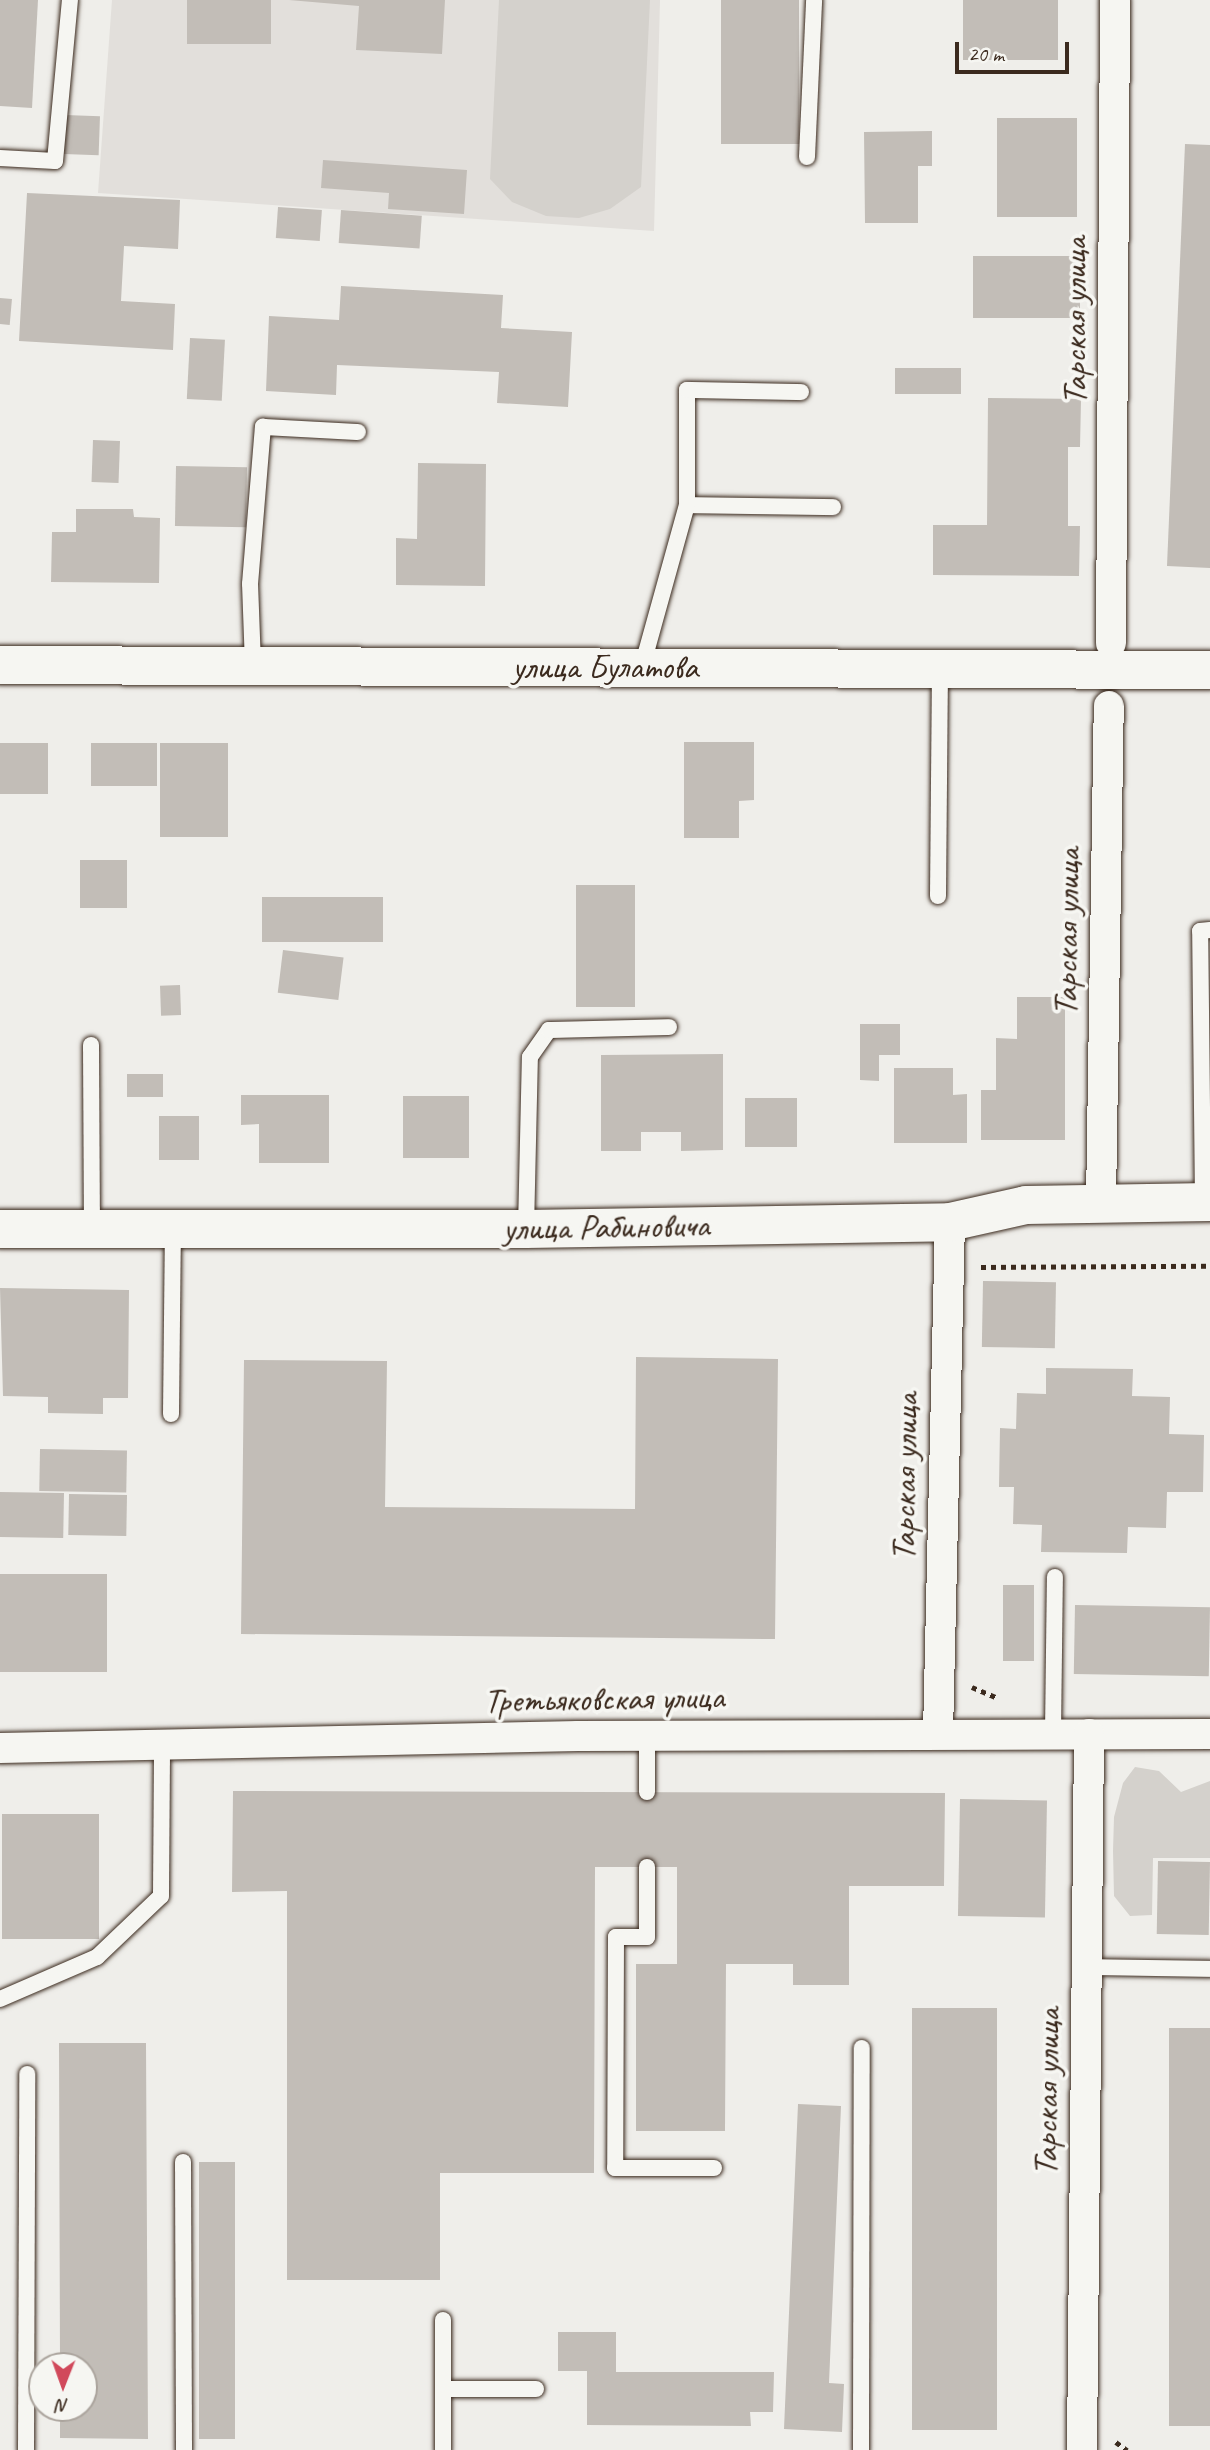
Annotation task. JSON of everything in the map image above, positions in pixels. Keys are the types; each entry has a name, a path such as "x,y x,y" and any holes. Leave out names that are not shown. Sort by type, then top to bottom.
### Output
{"street":[{"name":"Тарская улица","path":"1111,643 1115,0"},
{"name":"улица Булатова","path":"0,665 253,669 642,667 1210,670"},
{"name":"Тарская улица","path":"1101,1202 1109,706"},
{"name":"улица Рабиновича","path":"0,1229 526,1229 950,1222 1026,1205 1206,1202"},
{"name":"Тарская улица","path":"938,1734 950,1222"},
{"name":"Тарская улица","path":"1082,2450 1088,1734"},
{"name":"Третьяковская улица","path":"0,1748 162,1748 647,1736 1210,1734"}],"lane":[{"path":"0,158 55,161 70,0"},
{"path":"807,157 814,0"},
{"path":"642,667 687,505 687,390 801,392"},
{"path":"253,669 250,584 263,428 358,432"},
{"path":"687,505 833,507"},
{"path":"938,895 940,669"},
{"path":"1206,1202 1200,931 1210,930"},
{"path":"526,1229 530,1057 550,1030 669,1027"},
{"path":"92,1045 92,1229"},
{"path":"170,1414 173,1230"},
{"path":"1053,1733 1055,1577"},
{"path":"646,1792 647,1736"},
{"path":"0,1999 97,1957 161,1896 162,1748"},
{"path":"647,1867 647,1937 616,1937 615,2168 715,2168"},
{"path":"1086,1967 1210,1969"},
{"path":"861,2450 862,2048"},
{"path":"26,2450 27,2074"},
{"path":"183,2162 184,2450"},
{"path":"443,2320 443,2450"},
{"path":"443,2389 536,2389"}],"path":[{"path":"968,1267 1210,1266"},
{"path":"963,1678 975,1690 993,1697 1053,1698"}],"shaded area":[{"path":"112,0 660,0 654,231 98,193"},
{"path":"499,0 650,0 641,187 610,209 579,218 546,216 512,202 490,179"},
{"path":"1135,1767 1159,1771 1181,1792 1210,1781 1210,1858 1153,1858 1152,1915 1130,1916 1114,1896 1114,1817 1123,1783"}],"building":[{"path":"0,0 38,0 32,108 0,106"},
{"path":"187,0 271,0 271,44 187,44"},
{"path":"289,0 445,0 442,54 356,50 359,6"},
{"path":"721,0 799,0 799,144 721,144"},
{"path":"963,0 1058,0 1058,60 963,60"},
{"path":"65,115 100,116 99,155 64,154"},
{"path":"997,118 1077,118 1077,217 997,217"},
{"path":"932,131 932,166 918,166 918,223 865,223 864,132"},
{"path":"1185,144 1210,145 1210,568 1167,566"},
{"path":"323,160 467,170 464,214 388,209 389,193 321,188"},
{"path":"27,193 180,200 178,249 124,246 121,301 175,304 173,350 19,341"},
{"path":"278,207 322,210 320,241 276,238"},
{"path":"341,210 422,216 420,249 339,243"},
{"path":"973,256 1080,256 1080,318 973,318"},
{"path":"341,286 503,295 501,328 572,332 568,407 497,403 499,372 337,365 336,395 266,391 269,316 339,320"},
{"path":"0,298 12,299 10,325 0,324"},
{"path":"190,338 225,340 222,401 187,399"},
{"path":"895,368 961,368 961,394 895,394"},
{"path":"988,398 1081,399 1080,447 1068,447 1068,526 1080,526 1079,576 933,575 933,525 987,525"},
{"path":"93,440 120,441 119,483 92,482"},
{"path":"418,463 486,464 485,586 396,585 396,538 417,539"},
{"path":"176,466 247,467 246,527 175,526"},
{"path":"76,509 133,509 134,517 160,518 159,583 51,582 52,532 76,532"},
{"path":"684,742 754,742 754,800 739,801 739,838 684,838"},
{"path":"0,743 48,743 48,794 0,794"},
{"path":"91,743 157,743 157,786 91,786"},
{"path":"160,743 228,743 228,837 160,837"},
{"path":"80,860 127,860 127,908 80,908"},
{"path":"576,885 635,885 635,1007 576,1007"},
{"path":"262,897 383,897 383,942 262,942"},
{"path":"283,950 344,957 338,1000 278,993"},
{"path":"180,985 181,1015 161,1016 160,986"},
{"path":"1017,997 1065,997 1065,1140 981,1140 981,1090 996,1090 996,1038 1017,1039"},
{"path":"860,1024 900,1024 900,1055 879,1055 879,1081 860,1080"},
{"path":"723,1054 723,1150 681,1151 681,1132 641,1132 641,1151 601,1151 601,1055"},
{"path":"894,1068 953,1068 953,1095 967,1094 967,1143 894,1143"},
{"path":"127,1074 163,1074 163,1097 127,1097"},
{"path":"241,1095 329,1095 329,1163 259,1163 259,1124 241,1125"},
{"path":"403,1096 469,1096 469,1158 403,1158"},
{"path":"745,1098 797,1098 797,1147 745,1147"},
{"path":"159,1116 199,1116 199,1160 159,1160"},
{"path":"983,1281 1056,1282 1055,1348 982,1347"},
{"path":"0,1288 129,1290 128,1398 103,1398 103,1414 48,1413 48,1397 3,1396"},
{"path":"636,1357 778,1359 775,1639 241,1634 244,1360 387,1361 385,1507 635,1509"},
{"path":"1046,1368 1133,1369 1132,1396 1170,1397 1169,1434 1204,1435 1203,1492 1167,1492 1166,1528 1128,1527 1127,1553 1041,1552 1042,1525 1013,1524 1014,1487 999,1487 1000,1428 1016,1429 1017,1393 1046,1394"},
{"path":"40,1449 127,1451 126,1493 39,1491"},
{"path":"0,1492 64,1493 63,1538 0,1537"},
{"path":"69,1494 127,1495 126,1536 68,1535"},
{"path":"0,1574 107,1574 107,1672 0,1672"},
{"path":"1003,1585 1034,1585 1034,1661 1003,1661"},
{"path":"1075,1605 1210,1607 1209,1676 1074,1674"},
{"path":"233,1791 945,1793 944,1886 849,1886 849,1985 793,1985 793,1964 726,1964 725,2131 636,2131 636,1964 677,1964 677,1867 595,1867 594,2173 440,2173 440,2280 287,2280 287,1891 232,1892"},
{"path":"960,1799 1047,1801 1045,1918 958,1916"},
{"path":"2,1814 99,1814 99,1939 2,1939"},
{"path":"1158,1861 1210,1862 1209,1935 1157,1934"},
{"path":"912,2008 997,2008 997,2430 912,2430"},
{"path":"1169,2028 1210,2028 1210,2426 1169,2426"},
{"path":"59,2043 146,2043 148,2439 60,2438 60,2422 98,2422 98,2352 60,2352"},
{"path":"798,2104 841,2106 829,2383 844,2384 842,2432 784,2429"},
{"path":"199,2162 235,2162 235,2439 199,2439"},
{"path":"558,2332 616,2332 616,2372 774,2372 773,2412 750,2412 751,2426 587,2425 587,2371 558,2371"}]}
